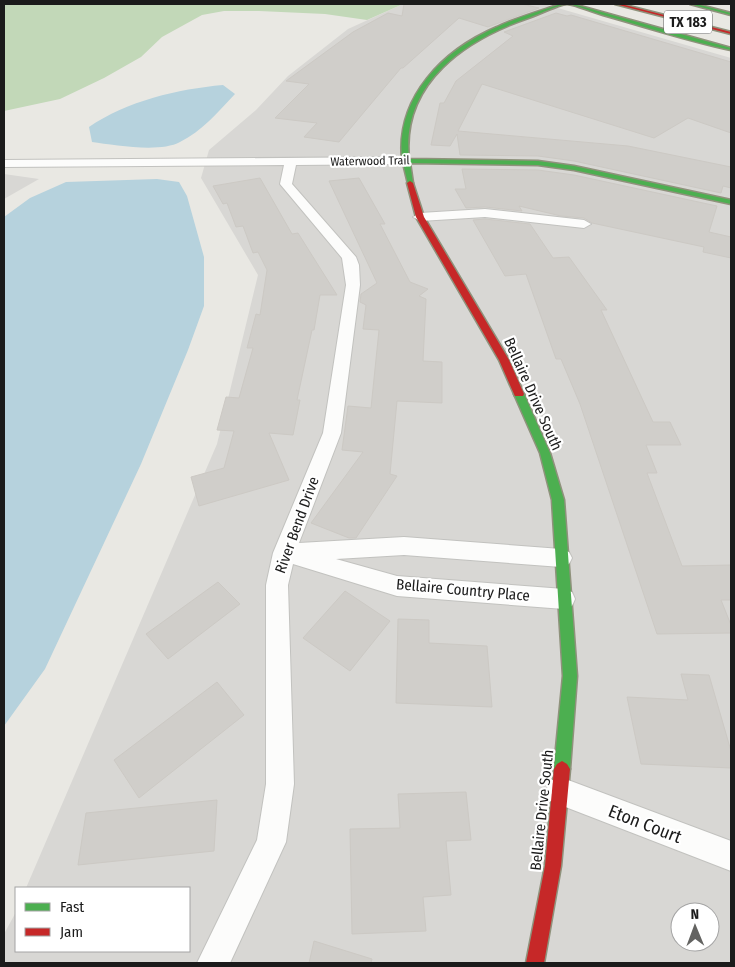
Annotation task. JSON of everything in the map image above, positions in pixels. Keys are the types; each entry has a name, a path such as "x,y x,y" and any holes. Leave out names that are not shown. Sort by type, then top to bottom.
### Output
{"main road":[{"name":"Bellaire Drive South","path":"535,963 553,866 570,676 558,500 545,452 504,360 420,217 404,161 404,134 408,112 421,88 444,63 464,47 490,32 517,20 565,4"},
{"path":"569,4 607,9 731,49"},
{"name":"TX 183","path":"617,4 731,28"},
{"path":"692,4 731,14"},
{"path":"642,8 731,35"},
{"name":"Waterwood Trail","path":"404,161 538,163 574,168 731,202"}],"street":[{"name":"Waterwood Trail","path":"4,163 404,161"},
{"name":"River Bend Drive","path":"213,963 271,842 280,784 276,585 284,553 332,433 354,285 352,265 349,257 286,184 291,162"},
{"path":"420,217 485,213 529,216 584,224"},
{"path":"284,553 404,546 561,558"},
{"name":"Bellaire Country Place","path":"284,553 396,586 564,599"},
{"name":"Eton Court","path":"560,791 731,856"}],"shaded area":[{"path":"403,4 544,4 731,58 731,963 4,963 4,934 15,914 15,952 190,952 190,887 26,887 217,444 258,275 201,178 209,150 256,110 288,76 348,29"},
{"path":"4,174 39,179 4,199"}],"green space":[{"path":"4,4 403,4 367,20 325,14 259,11 224,11 202,15 162,37 141,57 104,78 60,99 4,111"}],"water":[{"path":"223,85 235,94 203,127 180,142 149,148 92,142 89,127 136,103 171,93"},
{"path":"157,179 179,182 187,196 204,257 204,306 141,464 45,669 4,726 4,217 30,198 66,182"}],"building":[{"path":"404,4 522,4 539,8 488,27 459,18 401,68 339,142 304,137 317,123 275,118 309,84 286,81 353,32 388,13 402,16"},
{"path":"556,13 567,16 571,15 731,62 731,133 688,118 654,138 482,84 458,131 628,146 731,167 731,188 723,186 721,193 574,161 538,156 460,155 457,134 450,146 431,145 440,103 444,103 456,81 513,36 504,32"},
{"path":"462,169 538,170 574,175 717,206 709,232 731,237 731,258 703,252 704,247 592,223 584,218 561,216 519,206 522,211 485,207 466,208 455,189 466,189"},
{"path":"260,178 292,234 298,233 337,295 320,295 314,330 312,330 297,400 300,400 293,435 269,433 289,480 199,506 191,477 224,468 234,431 217,430 226,397 239,398 253,348 247,348 256,314 260,315 267,270 258,252 253,253 243,226 236,227 227,203 223,204 213,186"},
{"path":"359,178 385,224 380,224 410,282 428,289 419,296 426,299 423,361 442,362 442,403 397,401 390,474 397,476 356,538 349,538 311,523 363,452 342,450 348,406 371,408 379,330 363,329 366,305 360,302 361,294 377,283 329,181"},
{"path":"485,219 530,224 553,258 569,257 607,310 601,310 653,422 670,422 681,445 646,445 657,473 647,473 682,566 731,565 731,600 721,600 731,625 731,633 657,634 580,404 561,359 556,359 526,274 505,276 473,220"},
{"path":"218,582 240,604 168,659 146,634"},
{"path":"345,591 390,621 350,671 303,638"},
{"path":"398,619 429,620 429,643 487,646 492,707 396,703"},
{"path":"681,674 709,675 731,751 731,768 641,764 627,697 688,700"},
{"path":"217,682 244,715 139,798 114,760"},
{"path":"466,792 471,840 446,841 451,895 423,897 426,931 352,934 350,829 400,828 398,794"},
{"path":"217,800 214,851 78,865 86,813"},
{"path":"314,941 372,959 371,963 309,963"}],"traffic: fast":[{"path":"410,183 405,157 405,134 410,112 419,93 431,75 448,59 489,32 517,20 565,4"},
{"path":"569,4 731,49"},
{"path":"692,4 731,14"},
{"path":"404,161 538,163 574,168 731,202"},
{"path":"519,394 545,453 558,500 570,676 562,769"}],"traffic: jam":[{"path":"617,4 731,33"},
{"path":"410,183 420,217 504,360 519,394"},
{"path":"535,963 553,866 562,769"}]}
